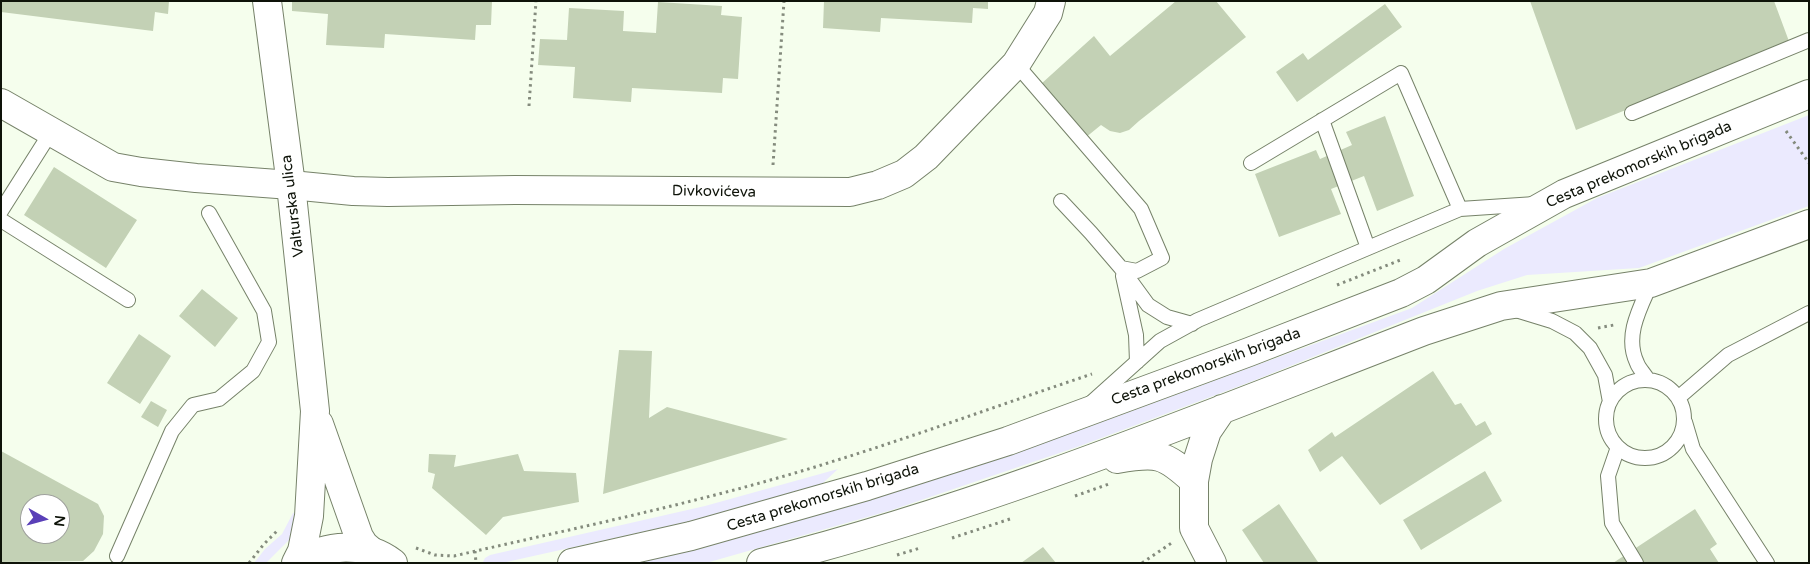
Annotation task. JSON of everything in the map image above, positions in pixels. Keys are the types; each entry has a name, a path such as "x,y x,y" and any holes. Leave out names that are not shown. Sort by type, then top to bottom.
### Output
{"main road":[{"name":"Valturska ulica","path":"267,1 291,185 315,411 309,516 302,551 297,563"},
{"name":"Divkovićeva","path":"1,103 113,167 196,178 353,191 388,192 563,190 850,192 878,185 904,174 944,140 1016,64 1048,13 1051,1"},
{"name":"Cesta prekomorskih brigada","path":"572,563 691,536 806,504 999,444 1077,416 1401,293 1426,280 1477,243 1564,194 1809,94"},
{"path":"761,563 874,531 1076,465 1424,331 1501,306 1651,283 1809,224"},
{"path":"1212,563 1194,528 1194,482 1198,459 1207,431 1222,409"},
{"name":"Valturska ulica","path":"315,411 364,545 391,553"},
{"path":"1076,465 1146,454 1164,458 1178,466 1194,482"},
{"path":"297,563 325,550 340,548 356,548 391,553"}],"lane":[{"path":"1632,113 1809,40"},
{"path":"1016,64 1141,209 1162,258 1137,271 1121,268"},
{"path":"1251,163 1401,73 1460,209"},
{"path":"1322,120 1368,248"},
{"path":"1,211 51,132"},
{"path":"1061,201 1121,268 1148,305 1167,317 1192,324"},
{"path":"1077,416 1160,341 1192,324 1460,209 1548,203"},
{"path":"117,556 172,431 193,406 219,399 253,371 268,342 264,311 209,213"},
{"path":"1,220 128,300"},
{"path":"1121,268 1136,335 1137,362"},
{"path":"1648,380 1636,363 1633,343 1634,322 1651,283"},
{"path":"1501,306 1552,321 1574,333 1590,348 1605,374 1610,402"},
{"path":"1678,398 1728,355 1809,313"},
{"path":"1684,421 1675,445 1664,453 1640,458 1627,454 1618,447 1611,437 1607,426 1606,414 1610,402 1625,385 1636,381 1648,380 1660,382 1670,389 1678,398 1683,409 1684,421 1693,449 1767,563"},
{"path":"1618,447 1608,476 1612,523 1636,563"}],"path":[{"path":"529,106 536,1"},
{"path":"772,192 784,1"},
{"path":"1574,333 1634,322"},
{"path":"391,553 416,549 435,555 454,556 630,517 717,495 831,462 1098,372"},
{"path":"1068,498 1110,484"},
{"path":"946,540 1017,516"},
{"path":"249,563 281,527"},
{"path":"1142,563 1194,528"},
{"path":"893,556 928,546"},
{"path":"475,552 476,563"}],"shaded area":[{"path":"1809,115 1809,206 1639,268 1527,275 1477,291 1253,381 1080,446 892,510 706,563 637,563 696,550 884,495 1072,433 1412,308 1504,249 1597,198"},
{"path":"838,469 822,484 686,522 502,563 483,562 490,555 705,506"},
{"path":"298,512 294,535 266,563 254,563 265,549 282,534 293,513"}],"building":[{"path":"1,1 169,1 168,14 155,12 153,31 1,12"},
{"path":"292,1 492,1 491,25 476,25 475,40 385,34 384,48 326,45 328,14 292,11"},
{"path":"824,1 988,1 988,9 973,8 972,23 881,18 880,32 823,28"},
{"path":"1176,1 1216,1 1246,37 1129,130 1120,133 1110,131 1101,125 1085,138 1041,84 1094,36 1110,56"},
{"path":"1530,1 1774,1 1790,44 1576,130"},
{"path":"658,2 722,6 721,15 742,17 738,79 723,78 722,93 632,88 631,102 573,98 575,67 538,65 540,39 567,40 569,8 624,11 623,31 656,33"},
{"path":"1385,4 1402,27 1297,102 1276,72 1303,53 1308,60"},
{"path":"1385,116 1414,196 1377,211 1364,176 1331,189 1341,214 1279,237 1255,174 1316,150 1320,159 1352,145 1346,132"},
{"path":"54,167 137,220 106,268 24,215"},
{"path":"202,289 238,318 215,347 179,316"},
{"path":"139,334 171,356 140,404 107,383"},
{"path":"619,350 652,351 649,418 667,407 788,439 603,494"},
{"path":"1433,371 1455,405 1461,403 1476,426 1485,421 1492,434 1380,505 1342,456 1320,472 1308,450 1332,432 1335,437"},
{"path":"151,401 167,410 158,427 141,417"},
{"path":"1,451 98,504 104,516 103,534 94,551 83,561 1,562"},
{"path":"429,454 456,455 454,467 518,454 524,471 576,473 579,502 503,517 486,535 432,488 435,474 428,472"},
{"path":"1485,471 1502,501 1421,550 1403,520"},
{"path":"1279,504 1318,562 1264,563 1242,530"},
{"path":"1695,509 1717,544 1710,549 1719,563 1613,563"},
{"path":"1043,547 1056,563 1021,563"}]}
